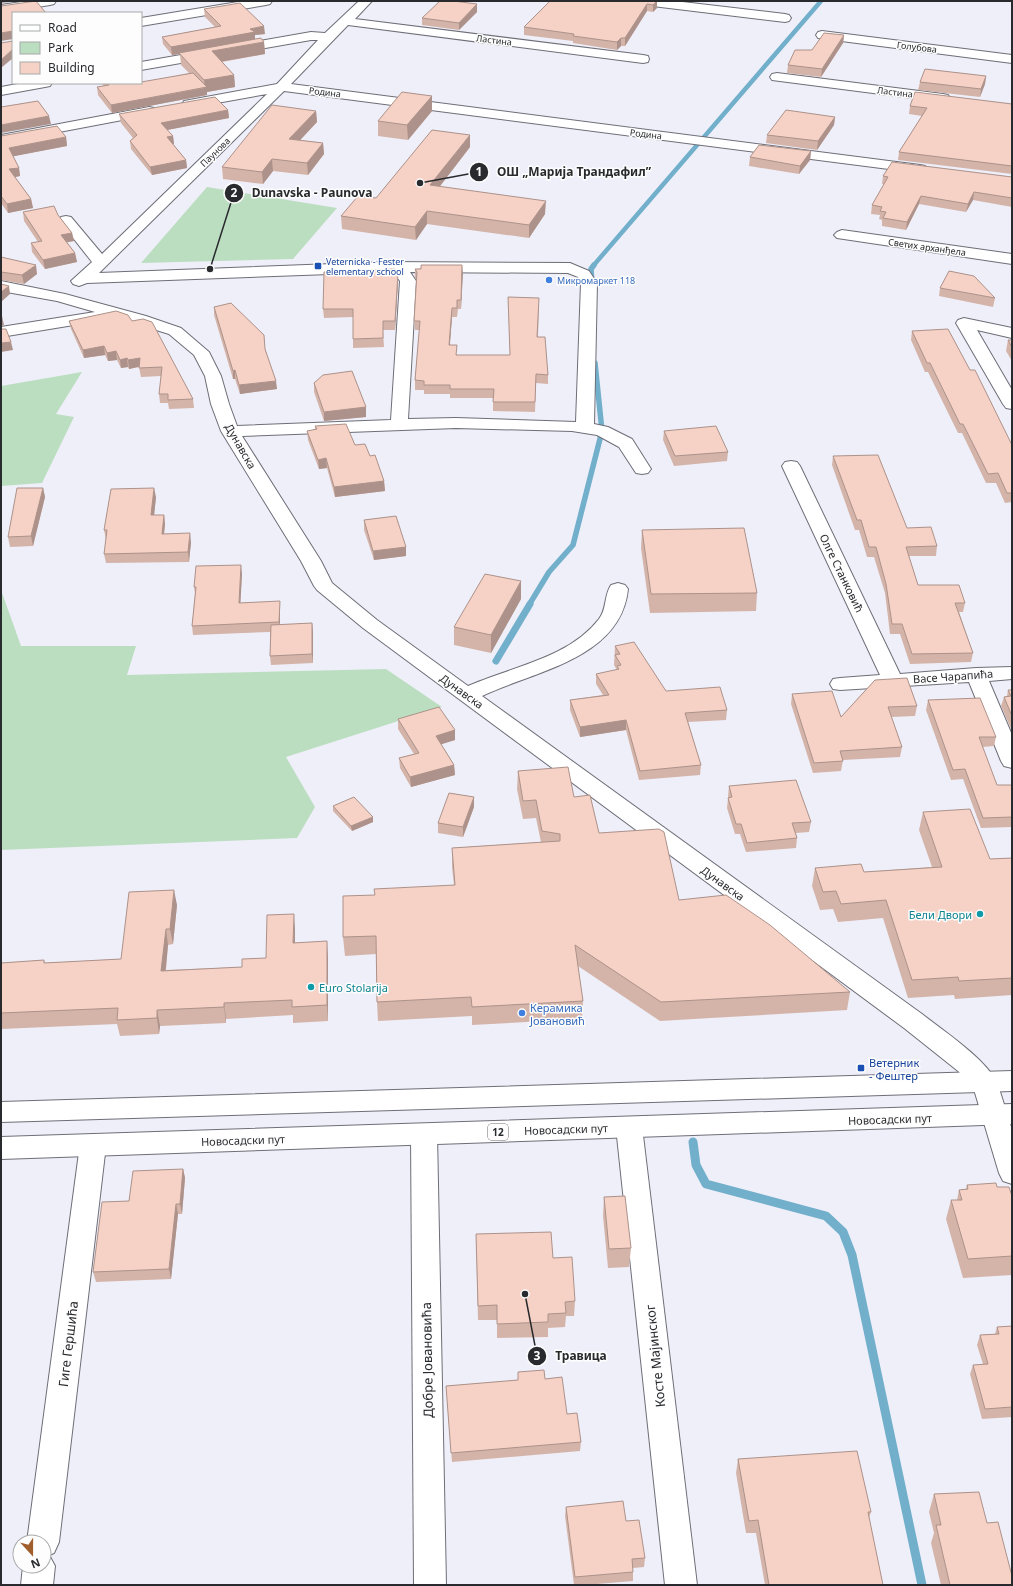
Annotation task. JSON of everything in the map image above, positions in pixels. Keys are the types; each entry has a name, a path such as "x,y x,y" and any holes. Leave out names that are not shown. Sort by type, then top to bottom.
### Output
{"street":[{"path":"1,9 50,1"},
{"path":"142,22 266,1"},
{"name":"Паунова","path":"59,298 101,263 281,87 328,37 366,1"},
{"path":"644,1 785,18"},
{"name":"Ластина","path":"344,21 643,59"},
{"name":"Голубова","path":"822,35 1012,59"},
{"path":"142,66 311,36 328,37"},
{"name":"Ластина","path":"777,77 957,100"},
{"path":"1,91 40,84"},
{"name":"Родина","path":"180,106 281,87 934,170"},
{"path":"1,139 164,108"},
{"path":"66,220 101,263"},
{"name":"Светих арханђела","path":"842,235 1012,259"},
{"path":"385,267 400,271 406,276 408,281 399,424"},
{"path":"83,278 385,267 570,268 584,274 589,283 585,428"},
{"name":"Дунавска","path":"1,286 121,313 175,331 201,352 213,376 220,404 230,431 311,561 324,586 370,624 466,695 913,1021 967,1064 984,1082"},
{"path":"1,332 121,313"},
{"path":"1012,333 964,323 1012,404"},
{"path":"230,431 399,424 519,423 572,426 602,431 626,443 642,469"},
{"name":"Олге Станковић","path":"791,466 893,680"},
{"path":"466,695 536,666 586,643 608,621 616,604 618,589"},
{"name":"Васе Чарапића","path":"840,684 976,674 1012,673"},
{"path":"976,674 1012,761"},
{"path":"1,1112 1012,1081"},
{"path":"984,1082 1003,1115 1012,1173"},
{"name":"Новосадски пут","path":"1,1148 1003,1115"},
{"name":"Косте Мајинског","path":"629,1127 681,1585"},
{"name":"Добре Јовановића","path":"424,1134 430,1585"},
{"name":"Гиге Гершића","path":"43,1534 93,1145"},
{"path":"37,1585 39,1574"}],"green space":[{"path":"207,187 337,208 293,259 141,263"},
{"path":"82,372 56,414 74,417 42,483 1,486 1,386"},
{"path":"1,590 21,646 136,646 127,675 386,669 442,707 286,757 315,807 297,838 1,850"}],"building":[{"path":"36,1 45,12 12,12 12,31 1,33 1,6"},
{"path":"440,1 477,4 459,23 422,18"},
{"path":"550,1 657,1 653,5 647,4 625,38 621,38 617,42 524,27"},
{"path":"240,3 264,26 250,29 255,32 171,47 162,37 221,26 204,9"},
{"path":"824,33 844,35 822,69 788,65 795,50 812,50"},
{"path":"261,38 264,42 212,51 234,75 204,80 179,53"},
{"path":"12,41 12,50 1,60 1,43"},
{"path":"925,69 986,76 981,89 920,82"},
{"path":"193,73 207,87 111,105 97,87 108,84 142,84 142,82"},
{"path":"402,92 432,96 407,125 378,121"},
{"path":"915,92 1012,104 1012,166 899,152 927,108 910,106"},
{"path":"215,97 228,110 161,123 173,136 167,137 186,160 150,167 130,141 137,135 119,114"},
{"path":"38,101 49,116 1,125 1,107"},
{"path":"272,105 316,111 289,139 323,143 307,163 272,159 262,172 222,167"},
{"path":"786,110 835,117 818,141 767,135"},
{"path":"57,126 66,137 9,148 19,168 9,169 31,199 7,204 1,196 1,136"},
{"path":"432,130 470,135 430,185 546,201 529,225 427,211 415,227 341,216 358,196 376,198"},
{"path":"759,145 811,151 800,166 750,157"},
{"path":"892,162 1012,177 1012,198 974,192 968,204 921,196 907,222 883,218 886,212 880,211 882,207 872,205 888,177 883,176"},
{"path":"54,206 58,215 72,233 61,235 75,253 43,260 31,243 42,241 23,212"},
{"path":"1,257 36,265 22,275 1,272"},
{"path":"421,265 462,265 461,300 457,300 457,308 452,308 449,345 457,345 456,355 510,355 508,297 539,298 537,337 545,337 548,375 536,374 535,402 493,402 494,389 450,389 450,385 424,385 424,381 415,380 420,321 414,321 417,272 415,269 421,269"},
{"path":"395,269 398,273 395,321 383,321 383,338 353,339 353,309 323,309 324,272"},
{"path":"949,271 974,276 995,298 940,288"},
{"path":"1,284 9,286 1,292"},
{"path":"231,303 264,335 265,349 276,381 239,385 235,370 233,371 214,307"},
{"path":"116,311 128,315 132,321 143,319 152,322 193,399 168,400 168,394 159,394 162,367 139,368 140,358 128,360 127,358 120,360 116,351 107,353 104,346 83,350 69,321"},
{"path":"1,329 6,329 11,342 1,343"},
{"path":"948,329 970,370 975,370 1012,445 1012,493 1007,493 998,473 988,474 963,424 960,424 930,363 927,363 912,331"},
{"path":"1008,340 1012,340 1012,347"},
{"path":"352,371 366,407 324,412 314,383 323,375"},
{"path":"346,424 355,445 365,444 370,456 375,455 384,481 334,487 326,458 318,460 307,431 317,429 315,426"},
{"path":"716,426 728,452 675,456 664,431"},
{"path":"878,455 907,528 931,527 937,546 906,547 918,585 959,585 965,603 955,603 973,653 912,654 902,624 892,624 886,584 876,547 869,547 861,520 857,520 833,456"},
{"path":"17,488 43,488 31,536 8,537"},
{"path":"154,488 151,515 164,515 162,534 190,533 188,552 104,554 107,530 104,530 111,489"},
{"path":"396,516 406,547 373,551 364,520"},
{"path":"744,528 757,593 651,594 642,530"},
{"path":"241,565 239,603 280,601 279,622 192,626 196,587 194,587 196,566"},
{"path":"485,574 521,581 491,635 454,627"},
{"path":"312,623 312,654 270,656 271,625"},
{"path":"634,642 666,691 720,687 727,710 685,713 701,765 640,771 626,720 580,727 570,700 609,695 596,674 619,669 617,666 621,665 615,655 620,654 615,646"},
{"path":"907,678 917,706 888,707 902,747 840,751 843,761 814,763 792,694 832,691 841,717 875,680"},
{"path":"1008,690 1012,690 1012,716 1004,697 1011,696"},
{"path":"980,698 996,737 979,737 997,785 1012,785 1012,817 983,818 965,769 953,770 928,700"},
{"path":"439,707 455,730 436,736 454,765 410,777 399,758 419,753 398,719"},
{"path":"568,767 574,797 590,795 599,833 659,829 664,832 679,900 726,895 770,925 850,992 661,1002 575,945 583,1001 472,1007 471,997 377,1002 376,936 343,937 343,896 375,895 374,889 455,885 452,848 560,841 560,834 542,831 536,800 523,801 518,771"},
{"path":"796,780 811,822 792,823 797,838 747,843 741,824 736,824 728,798 732,797 729,786"},
{"path":"449,793 474,797 463,827 438,823"},
{"path":"354,797 373,817 351,826 333,806"},
{"path":"970,809 990,859 1012,858 1012,978 959,981 958,977 912,980 886,900 841,904 836,891 823,892 815,868 861,864 864,872 942,867 923,812"},
{"path":"174,890 170,929 166,929 161,971 242,967 242,959 266,958 267,915 294,914 293,943 327,941 327,1005 292,1007 292,1000 224,1003 224,1007 157,1010 157,1018 117,1020 118,1008 1,1013 1,963 44,960 44,963 121,959 129,892"},
{"path":"183,1169 180,1204 176,1204 169,1269 93,1272 102,1202 129,1201 133,1171"},
{"path":"996,1183 997,1187 1009,1187 1012,1196 1012,1256 968,1259 951,1200 962,1200 959,1190 968,1189 967,1185"},
{"path":"625,1196 631,1248 609,1249 604,1197"},
{"path":"551,1232 553,1258 572,1257 575,1301 565,1302 566,1313 548,1314 548,1322 497,1324 497,1305 478,1306 476,1234"},
{"path":"1012,1326 1012,1407 985,1409 973,1365 988,1364 980,1335 999,1334 997,1327"},
{"path":"544,1370 545,1379 562,1377 567,1414 577,1413 581,1442 451,1453 446,1386 518,1380 518,1372"},
{"path":"857,1451 871,1512 868,1512 883,1585 769,1585 758,1520 749,1521 738,1459"},
{"path":"979,1492 987,1523 998,1522 1012,1576 1012,1585 950,1585 936,1525 941,1525 934,1494"},
{"path":"623,1501 626,1521 639,1520 645,1558 632,1559 633,1572 575,1577 566,1507"}],"waterway":[{"path":"593,266 821,1"},
{"path":"592,283 591,269 594,265"},
{"path":"529,605 549,572 573,545 602,431 595,363"},
{"path":"496,661 530,604"},
{"path":"693,1142 696,1165 706,1184 826,1216 843,1232 852,1255 922,1585"}],"place":[{"name":"ОШ „Марија Трандафил”","path":"420,183"},
{"name":"Veternicka - Fester elementary school","path":"318,266"},
{"name":"Dunavska - Paunova","path":"210,269"},
{"name":"Микромаркет 118","path":"549,280"},
{"name":"Бели Двори","path":"980,914"},
{"name":"Euro Stolarija","path":"311,987"},
{"name":"Керамика Јовановић","path":"522,1013"},
{"name":"Ветерник - Фештер","path":"861,1068"},
{"name":"Травица","path":"525,1294"}]}
